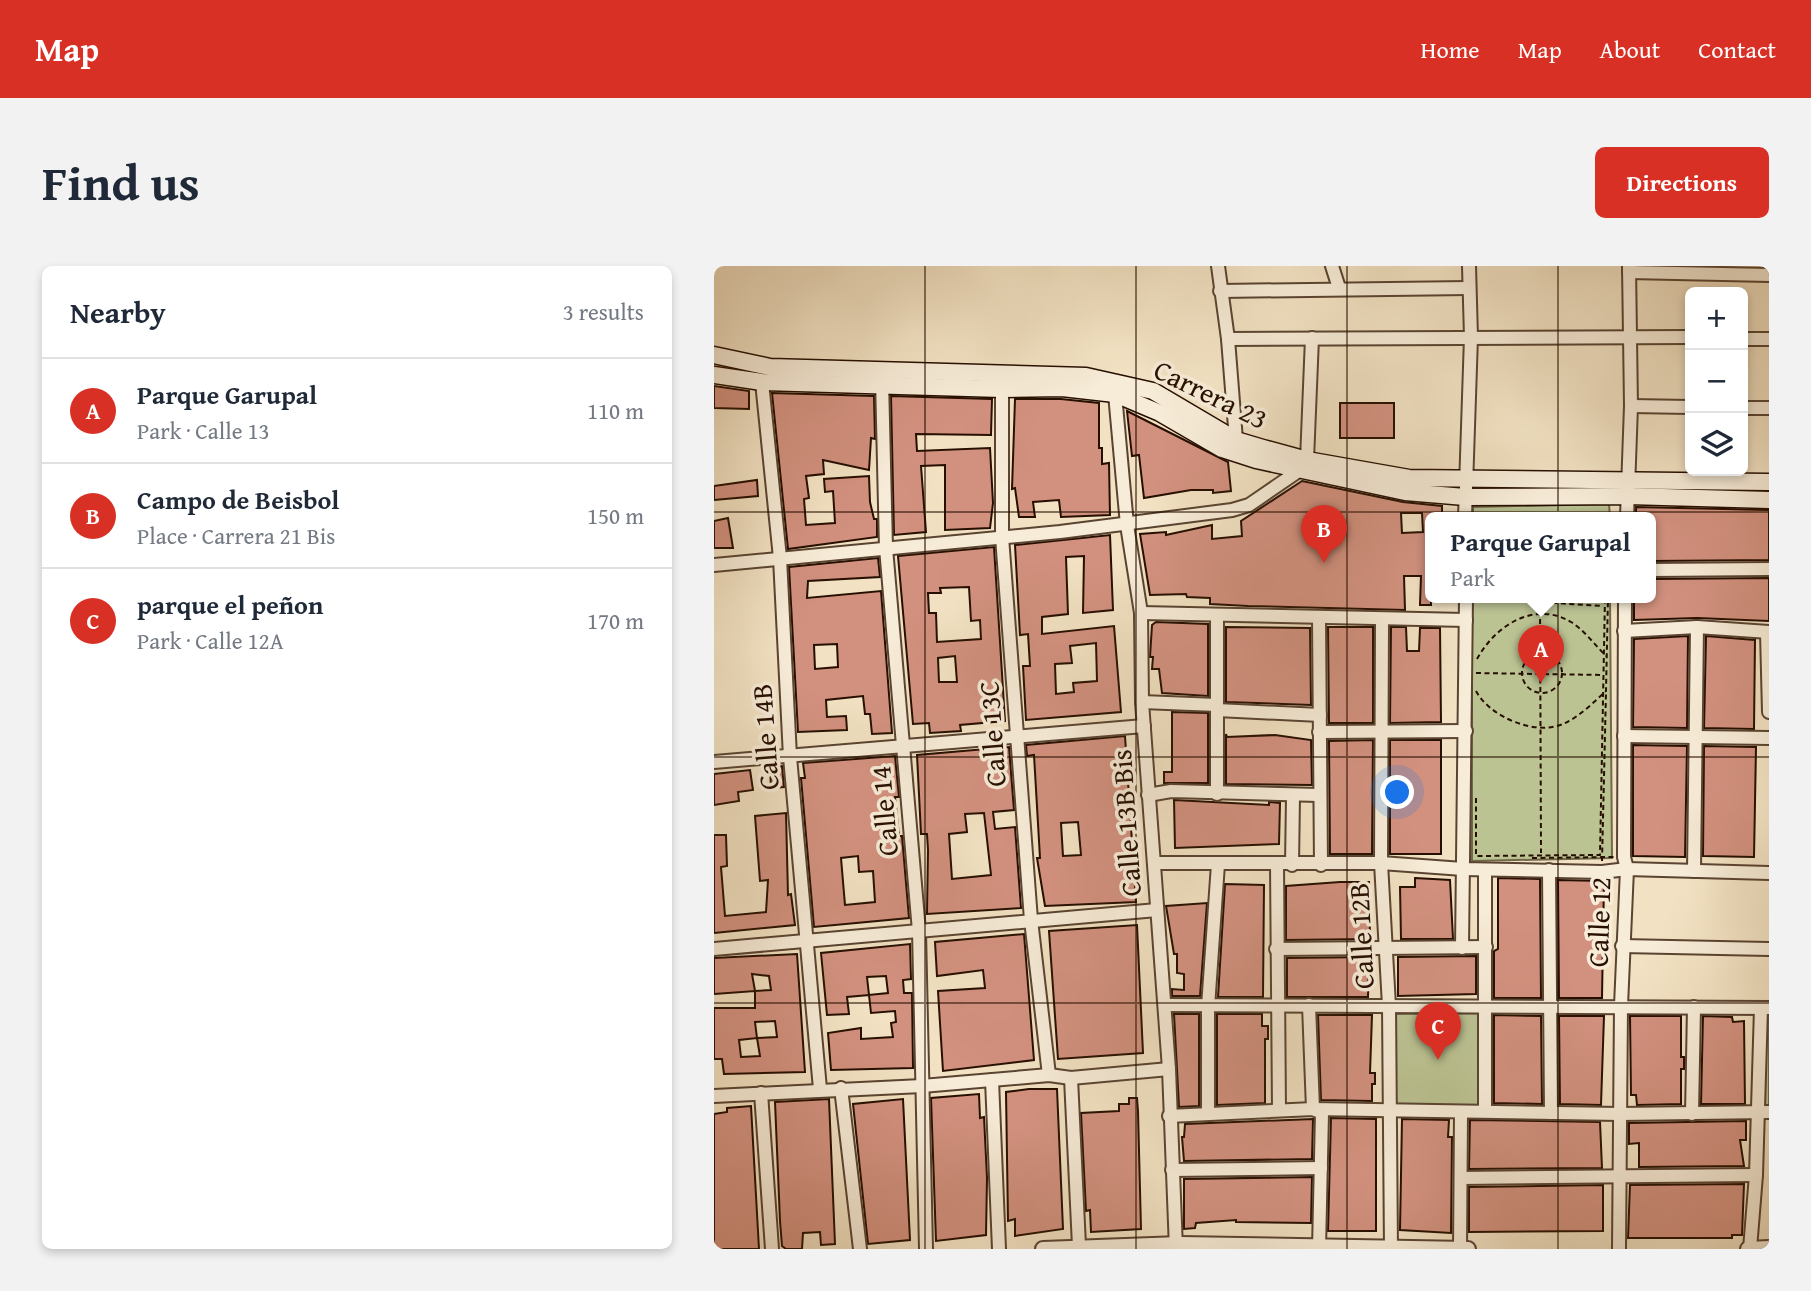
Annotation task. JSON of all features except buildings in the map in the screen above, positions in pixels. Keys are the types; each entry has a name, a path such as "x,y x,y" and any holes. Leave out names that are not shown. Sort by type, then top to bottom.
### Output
{"main road":[{"name":"Carrera 23","path":"714,355 770,367 1086,376 1153,391 1236,440 1303,465 1409,478 1467,478 1769,500"},
{"name":"Carrera 23","path":"714,375 762,382 1002,390 1062,388 1115,394 1160,413 1222,449 1303,465 1405,492 1465,497 1769,482"}],"street":[{"path":"1218,266 1228,338 1236,440"},
{"path":"1332,266 1339,288"},
{"path":"1465,512 1471,337 1469,266"},
{"path":"1627,512 1632,406 1629,269 1769,275"},
{"path":"1220,291 1469,288"},
{"path":"1228,338 1685,337"},
{"path":"714,565 1127,524 1249,505 1303,465 1311,338"},
{"path":"1748,338 1769,339"},
{"name":"Calle 14","path":"882,369 886,548 919,931 926,1249"},
{"name":"Calle 14B","path":"762,382 780,558 790,757 820,1089"},
{"name":"Calle 13C","path":"1002,390 1002,537 1031,920 1049,1075"},
{"name":"Calle 13B Bis","path":"1115,394 1127,524 1141,613 1142,702 1165,1005 1176,1246"},
{"path":"1632,406 1685,407"},
{"path":"1748,408 1769,408"},
{"path":"1656,570 1769,569"},
{"path":"1462,947 1466,603"},
{"name":"Calle 12","path":"1619,1249 1622,946 1627,869 1625,603"},
{"path":"1141,613 1382,621 1466,620"},
{"path":"1217,615 1217,794"},
{"path":"1319,619 1321,865"},
{"name":"Calle 12B","path":"1382,621 1381,863 1389,1006 1391,1248"},
{"path":"1694,870 1697,628"},
{"path":"1624,631 1697,628 1768,632 1769,712"},
{"path":"1142,702 1320,715"},
{"path":"714,762 1144,726"},
{"path":"1319,732 1466,731"},
{"path":"1624,736 1769,738"},
{"path":"1148,795 1171,792 1319,796"},
{"path":"1292,865 1293,796"},
{"path":"1154,863 1381,863 1485,870 1602,872 1627,869 1769,873"},
{"path":"1208,1112 1208,1007 1219,864"},
{"path":"1277,864 1279,1110"},
{"path":"1485,870 1485,1109"},
{"path":"1549,870 1548,1006 1551,1113"},
{"path":"714,949 1157,911"},
{"path":"1622,946 1769,949"},
{"path":"1276,948 1486,947"},
{"path":"1309,1004 1313,1109"},
{"path":"1165,1005 1765,1008 1763,1112 1749,1249 1769,1248"},
{"path":"1692,1114 1694,1007"},
{"path":"714,1096 922,1086 1049,1075 1072,1078 1169,1069"},
{"path":"1072,1078 1079,1246"},
{"path":"992,1080 999,1249"},
{"path":"841,1088 860,1249"},
{"path":"761,1093 772,1249"},
{"path":"1313,1109 1322,1113 1319,1247"},
{"path":"1169,1116 1208,1112 1313,1109 1461,1112 1485,1109 1620,1114 1763,1112"},
{"path":"1460,1249 1461,1112"},
{"path":"1172,1170 1321,1168"},
{"path":"1461,1178 1756,1175"},
{"path":"1043,1249 1079,1246 1468,1249"}],"path":[{"path":"1540,603 1541,854"},
{"path":"1556,603 1604,606"},
{"path":"1476,797 1476,856 1600,855 1605,603"},
{"path":"1602,872 1606,603"},
{"path":"1476,661 1487,640 1520,616 1541,614 1551,614 1572,622 1605,655"},
{"path":"1475,675 1476,645"},
{"path":"1541,653 1527,661 1521,673 1526,687 1541,694"},
{"path":"1541,653 1559,662 1562,674 1556,686 1541,694"},
{"path":"1476,703 1476,673 1604,675"},
{"path":"1475,689 1499,715 1541,727 1561,726 1582,713 1605,692"}],"green space":[{"path":"1609,504 1610,512 1473,512 1473,507"},
{"path":"1472,603 1610,603 1612,858 1472,861"},
{"path":"1759,1007 1769,1008 1769,1106 1757,1106"},
{"path":"1481,1013 1481,1106 1396,1107 1396,1014"}],"place":[{"name":"Campo de Beisbol","path":"1324,563"},
{"name":"Parque Garupal","path":"1541,683"},
{"name":"parque el peñon","path":"1438,1060"}]}
